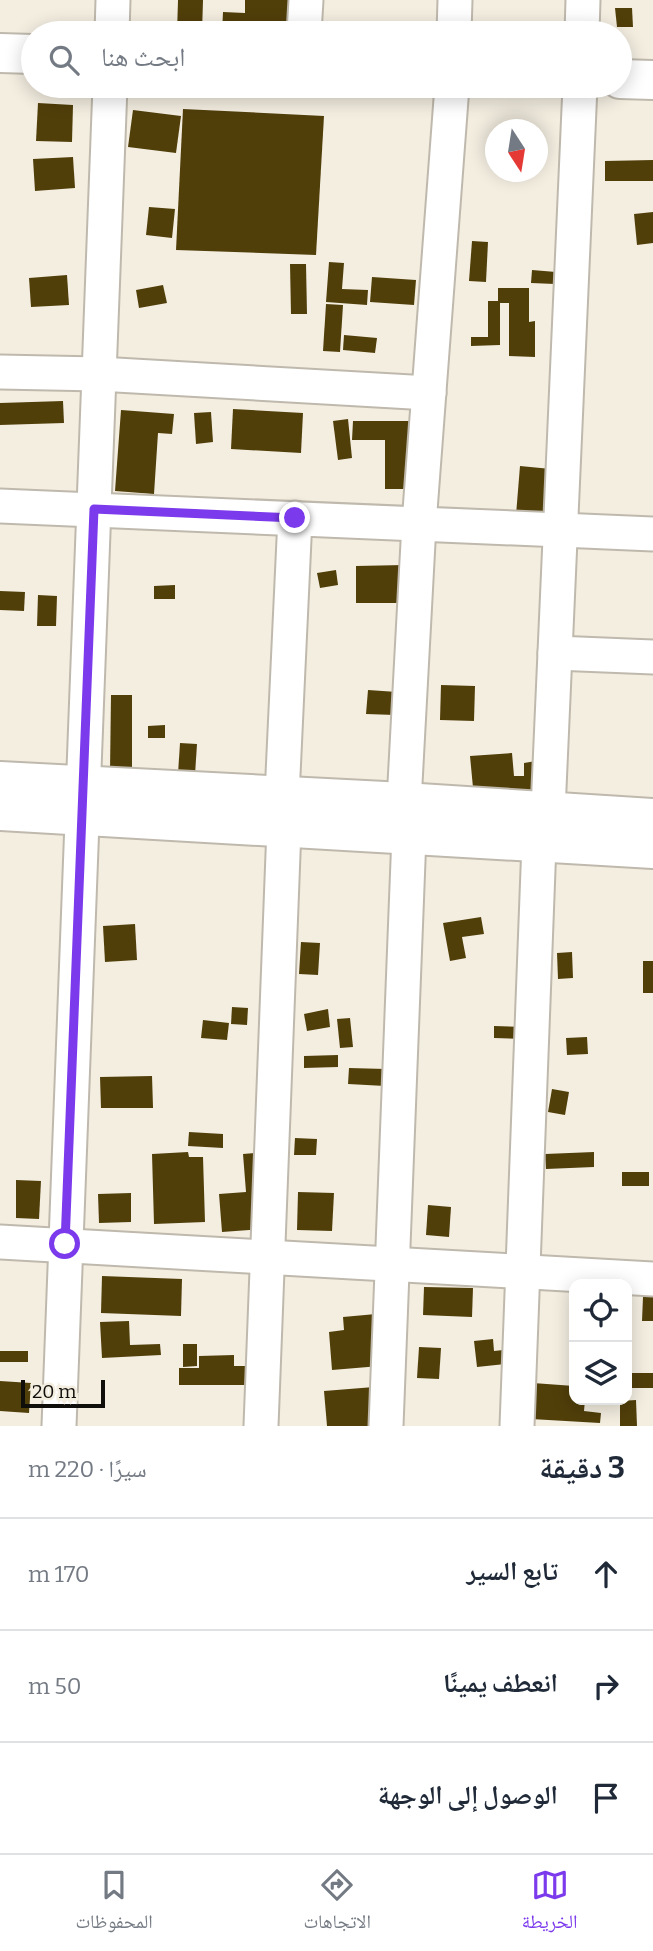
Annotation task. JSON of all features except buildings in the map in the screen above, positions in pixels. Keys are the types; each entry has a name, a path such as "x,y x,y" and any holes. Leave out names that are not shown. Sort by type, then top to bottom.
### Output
{"main road":[{"path":"0,53 21,54"},
{"path":"632,79 653,80"},
{"path":"0,781 83,799 544,827 653,849"},
{"path":"0,811 83,799"},
{"path":"544,827 653,818"}],"street":[{"path":"112,21 113,0"},
{"path":"305,21 306,0"},
{"path":"454,21 455,0"},
{"path":"582,21 583,0"},
{"path":"59,1426 110,98"},
{"path":"386,1426 419,524 451,98"},
{"path":"517,1426 522,1272 555,653 579,98"},
{"path":"0,372 99,374 429,393"},
{"path":"0,506 653,534"},
{"path":"261,1426 295,518"},
{"path":"555,653 653,657"},
{"path":"0,1242 653,1279"}],"route":[{"path":"65,1244 94,509 295,518"}]}
